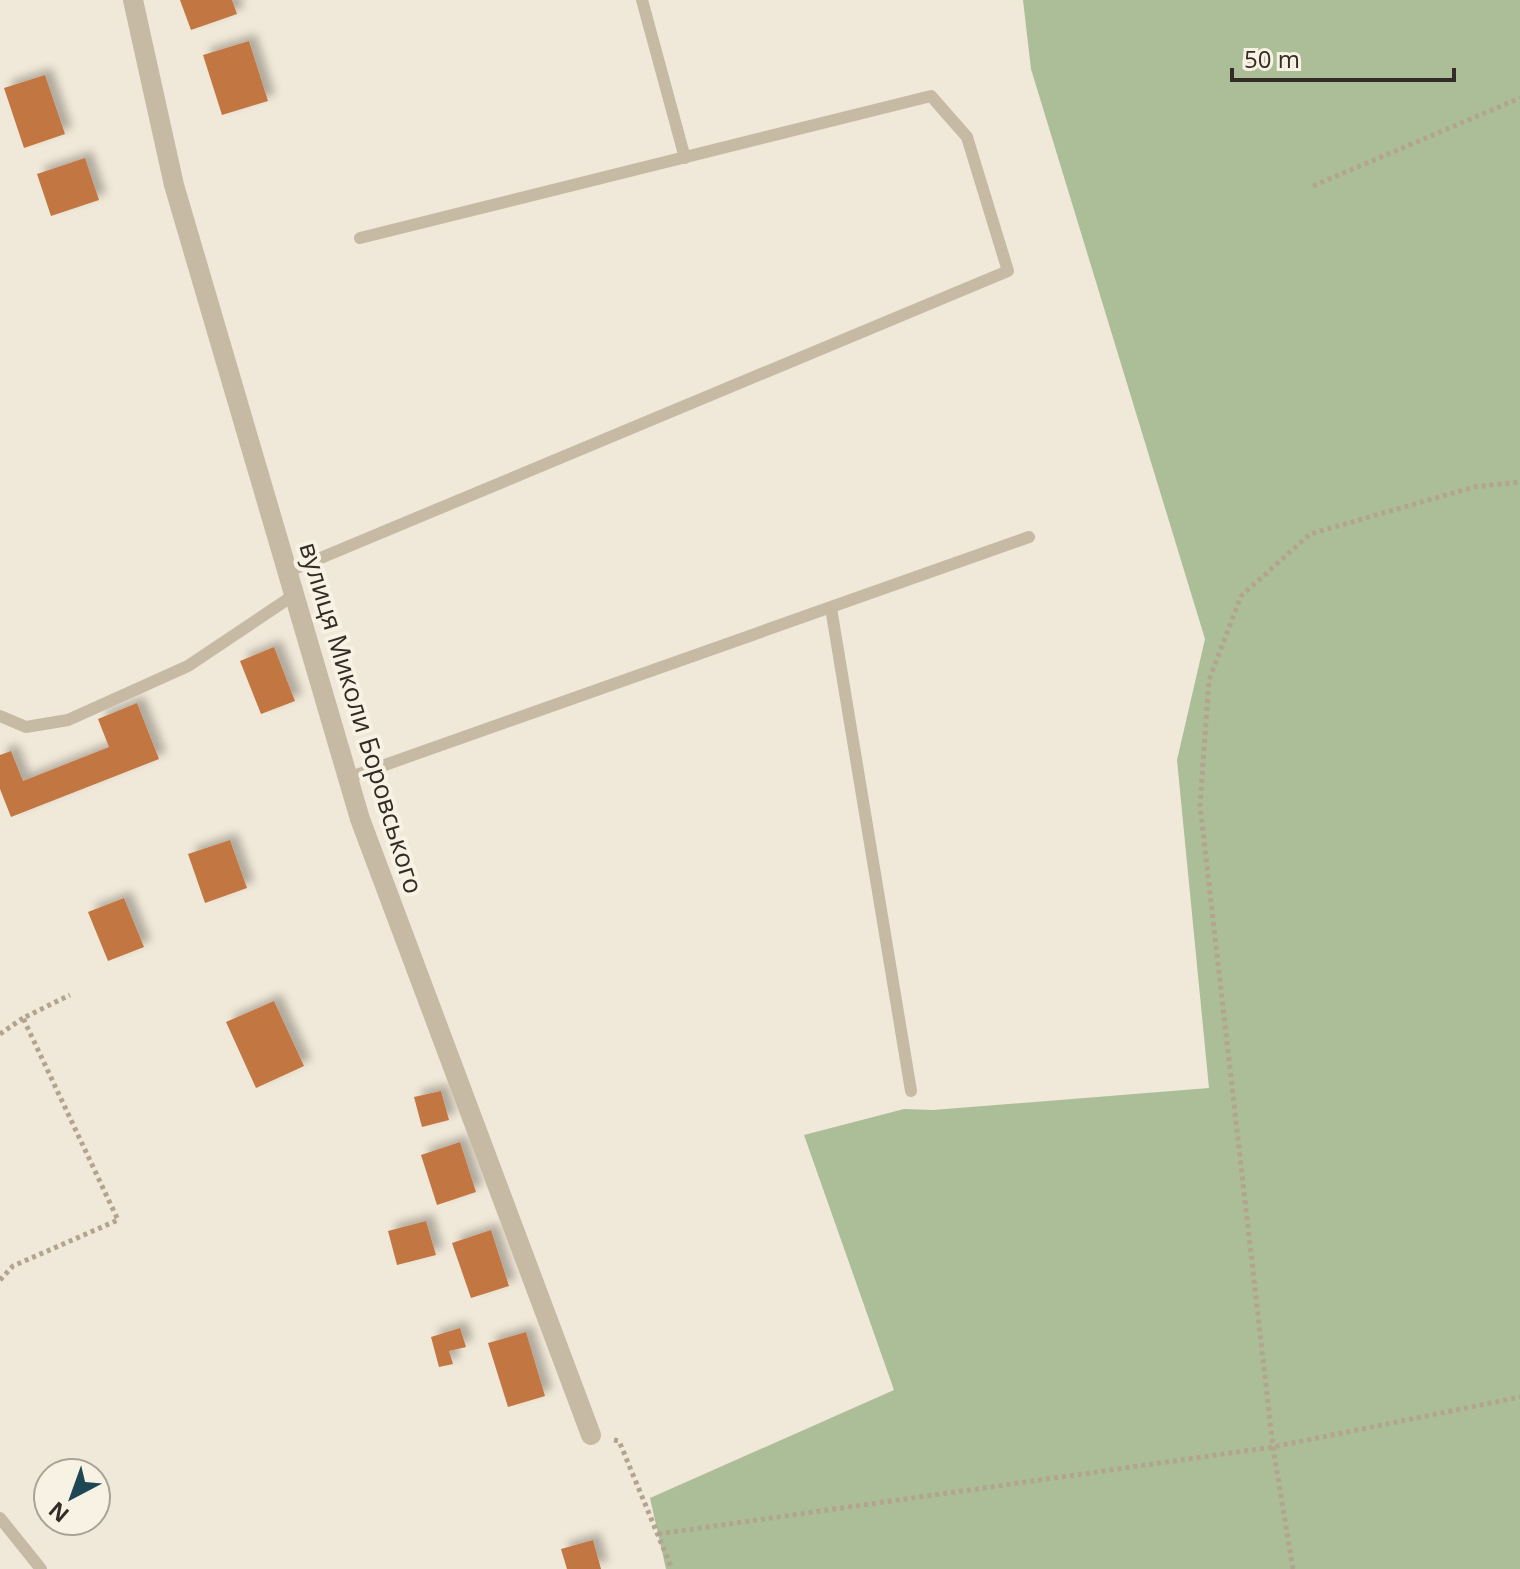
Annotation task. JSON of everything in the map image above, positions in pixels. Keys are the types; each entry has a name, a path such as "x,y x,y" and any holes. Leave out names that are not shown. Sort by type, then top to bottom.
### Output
{"street":[{"name":"вулиця Миколи Боровського","path":"133,0 174,185 360,819 591,1435"}],"lane":[{"path":"642,0 685,158"},
{"path":"287,572 1008,271 967,137 931,96 360,238"},
{"path":"348,778 1029,537"},
{"path":"0,716 26,727 68,720 188,666 294,595"},
{"path":"831,608 911,1091"},
{"path":"0,1518 41,1569"}],"path":[{"path":"1313,186 1520,98"},
{"path":"1293,1569 1273,1447 1200,805 1209,680 1241,596 1310,534 1474,487 1520,482"},
{"path":"0,1034 23,1018 70,995"},
{"path":"0,1280 13,1266 118,1220 23,1018"},
{"path":"658,1534 1273,1447 1520,1397"},
{"path":"591,1435 619,1441 672,1569"}],"green space":[{"path":"1023,0 1520,0 1520,1569 666,1569 650,1498 894,1390 804,1135 904,1109 933,1110 1209,1088 1177,760 1205,639 1031,69"}],"building":[{"path":"180,0 232,0 237,14 191,30"},
{"path":"249,41 268,101 222,115 203,55"},
{"path":"45,75 65,134 24,148 4,88"},
{"path":"85,158 99,200 51,216 37,174"},
{"path":"274,647 295,701 261,714 240,661"},
{"path":"137,703 159,759 11,817 0,789 0,755 11,751 23,781 109,747 98,719"},
{"path":"230,840 247,888 205,903 188,854"},
{"path":"124,898 144,947 108,961 88,912"},
{"path":"274,1001 304,1066 256,1088 226,1022"},
{"path":"441,1091 449,1120 422,1127 414,1097"},
{"path":"460,1142 476,1192 437,1205 421,1155"},
{"path":"426,1221 436,1255 397,1265 388,1231"},
{"path":"491,1230 509,1286 471,1298 452,1243"},
{"path":"460,1328 466,1347 449,1351 453,1364 439,1367 431,1337"},
{"path":"526,1332 545,1396 508,1407 488,1343"},
{"path":"593,1540 601,1569 567,1569 561,1549"}]}
